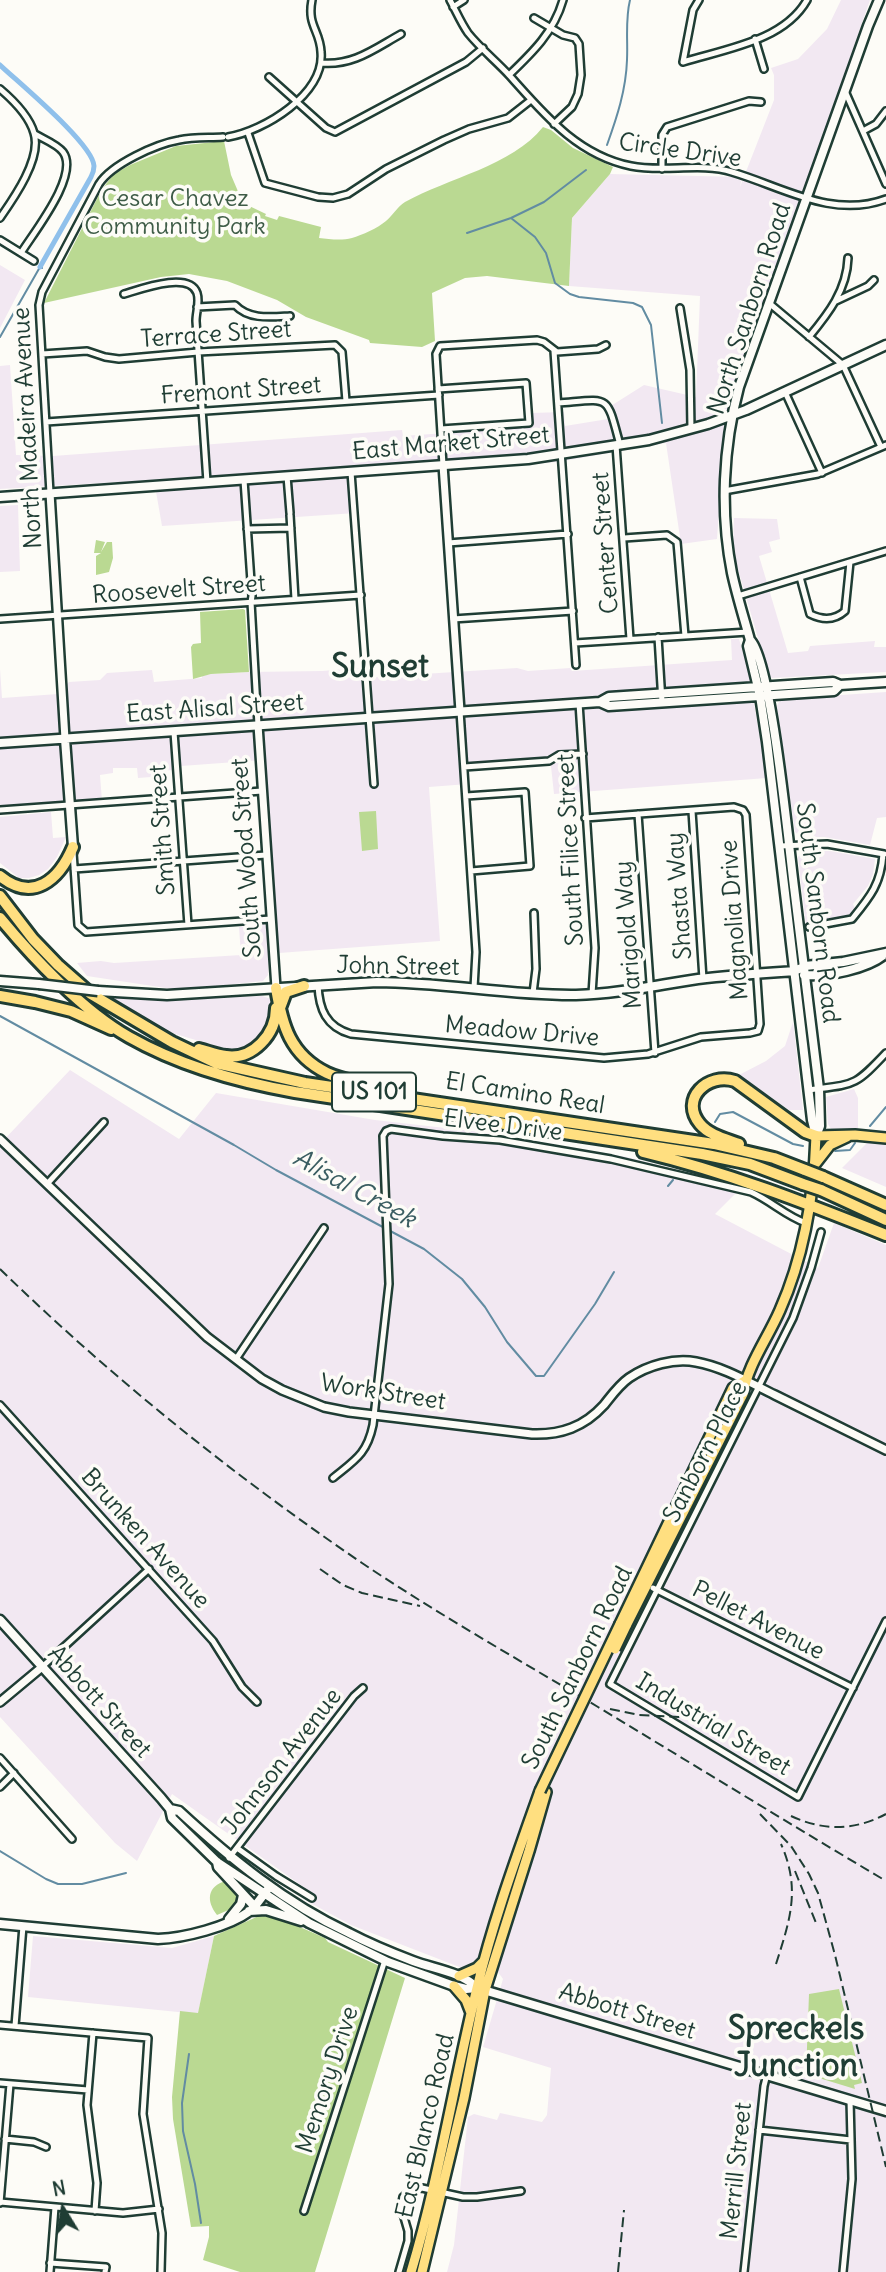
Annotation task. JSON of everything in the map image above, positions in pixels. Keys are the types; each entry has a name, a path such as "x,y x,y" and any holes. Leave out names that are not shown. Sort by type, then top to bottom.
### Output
{"highway":[{"path":"0,876 22,887 43,885 60,873 73,847"},
{"name":"El Camino Real","path":"0,896 33,939 91,994 172,1042 216,1063 305,1083 714,1143 810,1167 823,1177 886,1203"},
{"name":"El Camino Real","path":"0,918 22,944 78,999 126,1035 155,1051 198,1068 260,1086 702,1154 750,1164 886,1220"},
{"path":"281,1015 281,1003 285,993 304,986"},
{"path":"172,1042 225,1056 236,1056 257,1048 269,1032 276,1015 276,988"},
{"path":"276,988 281,1015 291,1041 312,1064 328,1073 413,1098"},
{"path":"0,996 71,1011 126,1035"},
{"path":"774,1158 713,1134 702,1126 695,1116 694,1104 701,1088 718,1078 735,1081 805,1132 816,1136 855,1135 886,1138"},
{"path":"810,1167 830,1145 855,1135"},
{"name":"South Sanborn Road","path":"623,1625 652,1587 780,1310 796,1264 806,1223 810,1167 816,1136"},
{"path":"607,1140 730,1175 886,1236"},
{"name":"South Sanborn Road","path":"481,1989 484,1961 512,1866 561,1744 623,1625 733,1388 746,1380"},
{"name":"South Sanborn Road","path":"481,1989 529,1851 543,1791"},
{"path":"458,1976 478,1968 484,1961"},
{"path":"454,1986 466,2000 471,2013"},
{"name":"East Blanco Road","path":"422,2272 471,2013 481,1989"},
{"name":"East Blanco Road","path":"411,2272 464,2098 481,1989"}],"main road":[{"name":"North Sanborn Road","path":"764,695 748,646 749,636 729,554 724,491 732,415 768,303 879,0"},
{"name":"East Market Street","path":"0,496 562,455 691,429 732,415 886,345"},
{"name":"East Alisal Street","path":"0,743 579,703 600,702 609,706 762,686 886,682"},
{"name":"East Alisal Street","path":"662,697 834,691 840,685"},
{"name":"South Sanborn Road","path":"764,695 784,846 805,971 819,1089 820,1126 816,1136"},
{"path":"65,739 73,847"},
{"name":"South Sanborn Road","path":"784,846 795,971 816,1136"},
{"name":"John Street","path":"0,981 167,996 404,982 533,993 592,994 703,979 805,971 886,953"},
{"name":"Abbott Street","path":"0,1620 170,1809 172,1818 217,1862 347,1933 469,1979 481,1989"},
{"name":"Abbott Street","path":"170,1809 178,1811 309,1923 385,1960 454,1986 481,1989 886,2111"},
{"path":"217,1862 218,1867 252,1908 309,1923"},
{"path":"0,1924 166,1938 193,1934 227,1922 252,1908 267,1889"},
{"path":"227,1922 241,1904 243,1895"}],"street":[{"path":"312,0 310,19 321,47 321,63 348,62 401,34"},
{"name":"Circle Drive","path":"450,0 467,30 554,124 576,142 603,157 632,166 726,170 826,205 848,207 886,199"},
{"path":"453,7 464,0"},
{"path":"509,75 538,47 551,28 563,0"},
{"path":"699,0 693,10 683,62 755,39 785,26 797,16 807,0"},
{"path":"534,18 577,40 581,75 576,101 554,124"},
{"path":"755,39 764,69"},
{"path":"269,77 328,130 335,132 466,62 483,48"},
{"name":"North Madeira Avenue","path":"65,739 40,296 103,178 122,163 174,141 248,133 273,121 296,102 316,77 321,63"},
{"path":"0,89 21,111 35,134 62,150 66,161 66,174 60,190 21,253"},
{"path":"845,90 886,184"},
{"path":"248,133 265,183 312,197 333,198 353,192 386,169 455,135 508,118 531,100"},
{"path":"662,169 662,135 667,127 749,101 761,102"},
{"path":"863,131 876,124 886,111"},
{"path":"0,218 27,174 33,157 35,134"},
{"path":"0,240 34,261"},
{"path":"809,337 836,301 848,258"},
{"path":"836,301 868,286 874,280"},
{"path":"124,293 186,282 195,290 207,482"},
{"path":"724,491 822,473 884,446 843,365 768,303"},
{"path":"197,307 235,305 240,310 266,318 290,316"},
{"path":"680,308 690,370 691,429"},
{"path":"474,988 477,957 438,392 438,348 446,345 532,339 544,342 554,352 576,665"},
{"name":"Terrace Street","path":"42,354 87,351 119,359 335,345 342,352 346,401"},
{"path":"554,352 598,349 606,345"},
{"name":"Fremont Street","path":"46,422 346,401 526,383 529,423 441,429"},
{"path":"785,392 822,473"},
{"name":"Center Street","path":"558,403 598,400 606,403 611,410 618,445 630,639"},
{"path":"351,472 374,784"},
{"path":"287,476 295,599"},
{"path":"244,480 258,725"},
{"path":"247,529 290,528"},
{"path":"448,543 568,534"},
{"path":"624,538 667,535 677,541 685,636"},
{"path":"738,596 886,551"},
{"path":"800,577 810,614 819,619 838,617 845,611 850,562"},
{"name":"Roosevelt Street","path":"0,619 361,595"},
{"path":"453,619 573,611"},
{"path":"575,643 658,637 749,636"},
{"path":"658,637 662,697"},
{"name":"South Filice Street","path":"579,703 595,948 592,994"},
{"name":"South Wood Street","path":"258,725 276,988"},
{"name":"Smith Street","path":"174,732 188,925"},
{"path":"464,766 550,761 559,755 583,754"},
{"path":"0,810 262,791"},
{"path":"466,796 525,792 530,866 471,871"},
{"name":"Magnolia Drive","path":"692,811 734,807 741,808 746,815 760,1024 758,1031 752,1033"},
{"path":"585,818 692,811"},
{"name":"Shasta Way","path":"692,811 703,979"},
{"name":"Marigold Way","path":"638,814 655,1053"},
{"path":"784,846 837,845 884,854 876,887 852,919 809,927"},
{"path":"73,847 78,925 83,931 271,919"},
{"path":"74,869 266,855"},
{"path":"533,993 536,969 534,913"},
{"name":"Meadow Drive","path":"318,985 319,1002 324,1015 336,1028 351,1034 598,1058 655,1053 701,1037 752,1033"},
{"path":"809,1090 846,1086 856,1082 886,1053"},
{"path":"47,1184 104,1122"},
{"name":"Elvee Drive","path":"333,1478 364,1452 371,1436 389,1284 383,1136 386,1131 391,1129 512,1142 611,1159 751,1192 806,1223"},
{"name":"Work Street","path":"0,1139 206,1337 262,1379 324,1407 532,1434 554,1434 586,1422 621,1385 642,1370 678,1361 695,1362 746,1380 886,1450"},
{"path":"236,1359 324,1228"},
{"name":"Sanborn Place","path":"610,1684 652,1587 793,1318 809,1277 821,1232"},
{"name":"Brunken Avenue","path":"2,1410 213,1640 242,1687 257,1702"},
{"path":"0,1702 149,1569"},
{"name":"Pellet Avenue","path":"652,1587 853,1688"},
{"path":"853,1688 886,1621"},
{"name":"Industrial Street","path":"610,1684 798,1797 853,1688"},
{"name":"Johnson Avenue","path":"229,1857 363,1688"},
{"path":"0,1758 72,1839"},
{"path":"0,1787 15,1773"},
{"path":"237,1848 312,1898"},
{"path":"15,2026 23,1926"},
{"name":"Memory Drive","path":"304,2211 385,1960"},
{"path":"0,2025 148,2038 144,2114 163,2240 161,2272"},
{"path":"93,2033 87,2111 97,2183 96,2211"},
{"name":"Merrill Street","path":"744,2272 767,2074"},
{"path":"0,2083 88,2090"},
{"path":"10,2084 0,2203 133,2213 159,2209"},
{"path":"843,2272 851,2188 850,2100"},
{"path":"759,2130 851,2140"},
{"path":"5,2139 34,2142 46,2147"},
{"path":"399,2272 408,2241 401,2207 403,2197 411,2190 422,2188 463,2197 520,2191"},
{"path":"50,2272 55,2207"},
{"path":"50,2263 106,2267 105,2272"}],"shaded area":[{"path":"841,0 870,0 726,412 717,539 681,544 666,443 558,462 355,478 356,513 162,526 154,480 0,489 0,366 10,365 16,455 53,456 402,430 403,436 532,427 531,413 564,412 565,426 608,419 606,409 644,385 696,397 700,296 569,286 572,218 610,174 742,177 740,187 774,100 774,75 771,68 798,59 827,29"},
{"path":"0,265 25,280 0,328"},
{"path":"18,505 20,571 0,572 0,506"},
{"path":"734,518 777,519 780,539 769,542 772,552 759,556 788,653 808,651 810,646 875,641 874,647 886,647 886,672 772,678 769,676 733,552"},
{"path":"731,639 739,639 748,669 767,778 554,794 550,757 468,763 468,784 429,787 440,941 279,953 263,760 181,766 175,770 151,771 151,777 138,778 137,768 113,768 113,773 100,775 102,801 0,807 0,669 2,698 58,694 69,682 100,680 107,673 152,670 154,682 249,672 360,668 361,678 517,668 528,671 570,668 572,671 732,660"},
{"path":"886,692 886,817 877,818 870,845 824,837 801,837 795,832 777,706 779,702 782,699"},
{"path":"51,812 53,838 66,837 57,857 48,869 39,875 19,878 0,863 0,817"},
{"path":"803,851 830,851 875,859 868,886 853,904 856,912 848,918 806,926 798,857"},
{"path":"264,924 267,928 269,952 268,975 263,981 179,990 87,976 77,963 241,955 239,927"},
{"path":"103,996 188,999 262,996 271,999 271,1015 257,1042 233,1051 155,1028"},
{"path":"793,1022 803,1110 789,1110 739,1075 766,1061 785,1046"},
{"path":"70,1070 179,1139 216,1093 375,1120 472,1131 627,1157 743,1186 715,1214 818,1268 834,1223 886,1245 886,2272 447,2272 454,2245 468,2117 474,2114 497,2120 500,2113 542,2122 547,2115 551,2068 483,2047 503,1979 498,1972 473,1963 462,1968 351,1925 305,1900 305,1888 172,1794 137,1861 115,1843 0,1717 0,1144"},
{"path":"854,1089 858,1098 858,1129 831,1129 828,1124 826,1097"},
{"path":"868,1142 886,1145 886,1187 842,1168"},
{"path":"33,1936 172,1948 214,1936 198,2014 28,1997"}],"green space":[{"name":"Cesar Chavez Community Park","path":"543,127 551,130 573,148 613,167 572,218 569,286 487,276 465,278 432,293 435,341 422,347 370,343 369,340 306,317 277,300 227,281 189,274 161,277 44,303 102,189 114,174 176,146 224,141 231,175 243,203 277,220 279,216 321,227 319,238 335,240 352,238 379,226 405,202 497,162 530,140"},
{"path":"96,540 105,542 101,552 107,542 112,542 113,558 109,572 96,575 96,556 101,553 94,553"},
{"path":"243,609 249,672 211,674 193,679 191,647 201,643 200,612"},
{"path":"376,811 378,849 362,851 359,812"},
{"path":"226,1881 237,1893 238,1902 233,1908 217,1915 210,1895 215,1886"},
{"path":"261,1915 277,1917 325,1938 328,1942 405,1978 315,2272 240,2272 203,2260 209,2226 191,2227 173,2119 172,2097 180,2011 198,2013 214,1936"},
{"path":"839,1989 862,2083 854,2085 855,2089 806,2074 809,1994"}],"waterway":[{"path":"607,145 625,82 630,0"},
{"name":"Alisal Creek","path":"0,65 69,129 82,143 94,166 91,177 40,267"},
{"path":"467,233 511,218 544,202 586,170"},
{"path":"511,218 535,237 546,253 555,283 570,294 633,303 642,307 651,325 662,423"},
{"name":"Alisal Creek","path":"0,337 40,267 42,268"},
{"name":"Alisal Creek","path":"0,1016 424,1249 462,1279 485,1307 507,1342 536,1376 544,1376 595,1304 614,1272"},
{"name":"Alisal Creek","path":"870,1126 886,1107"},
{"name":"Alisal Creek","path":"715,1122 720,1114 733,1112 793,1144 803,1146"},
{"name":"Alisal Creek","path":"835,1151 850,1150 855,1143"},
{"name":"Alisal Creek","path":"668,1186 673,1180"},
{"path":"0,1851 58,1884 82,1884 126,1873"},
{"path":"189,2054 182,2103 183,2131 201,2223"}],"railway":[{"path":"0,1269 130,1387 220,1460 314,1530 449,1619 886,1881"},
{"path":"320,1569 343,1585 362,1593 420,1606"},
{"path":"610,1709 639,1715 702,1718"},
{"path":"760,1814 791,1846 818,1893 886,2167"},
{"path":"791,1816 815,1824 838,1827 862,1824 886,1814"},
{"path":"776,1964 786,1933 792,1890 791,1876 781,1844"},
{"path":"795,1871 816,1923"},
{"path":"618,2272 624,2210"}],"district":[{"name":"Sunset","path":"380,668"},
{"name":"Spreckels Junction","path":"796,2048"}]}
